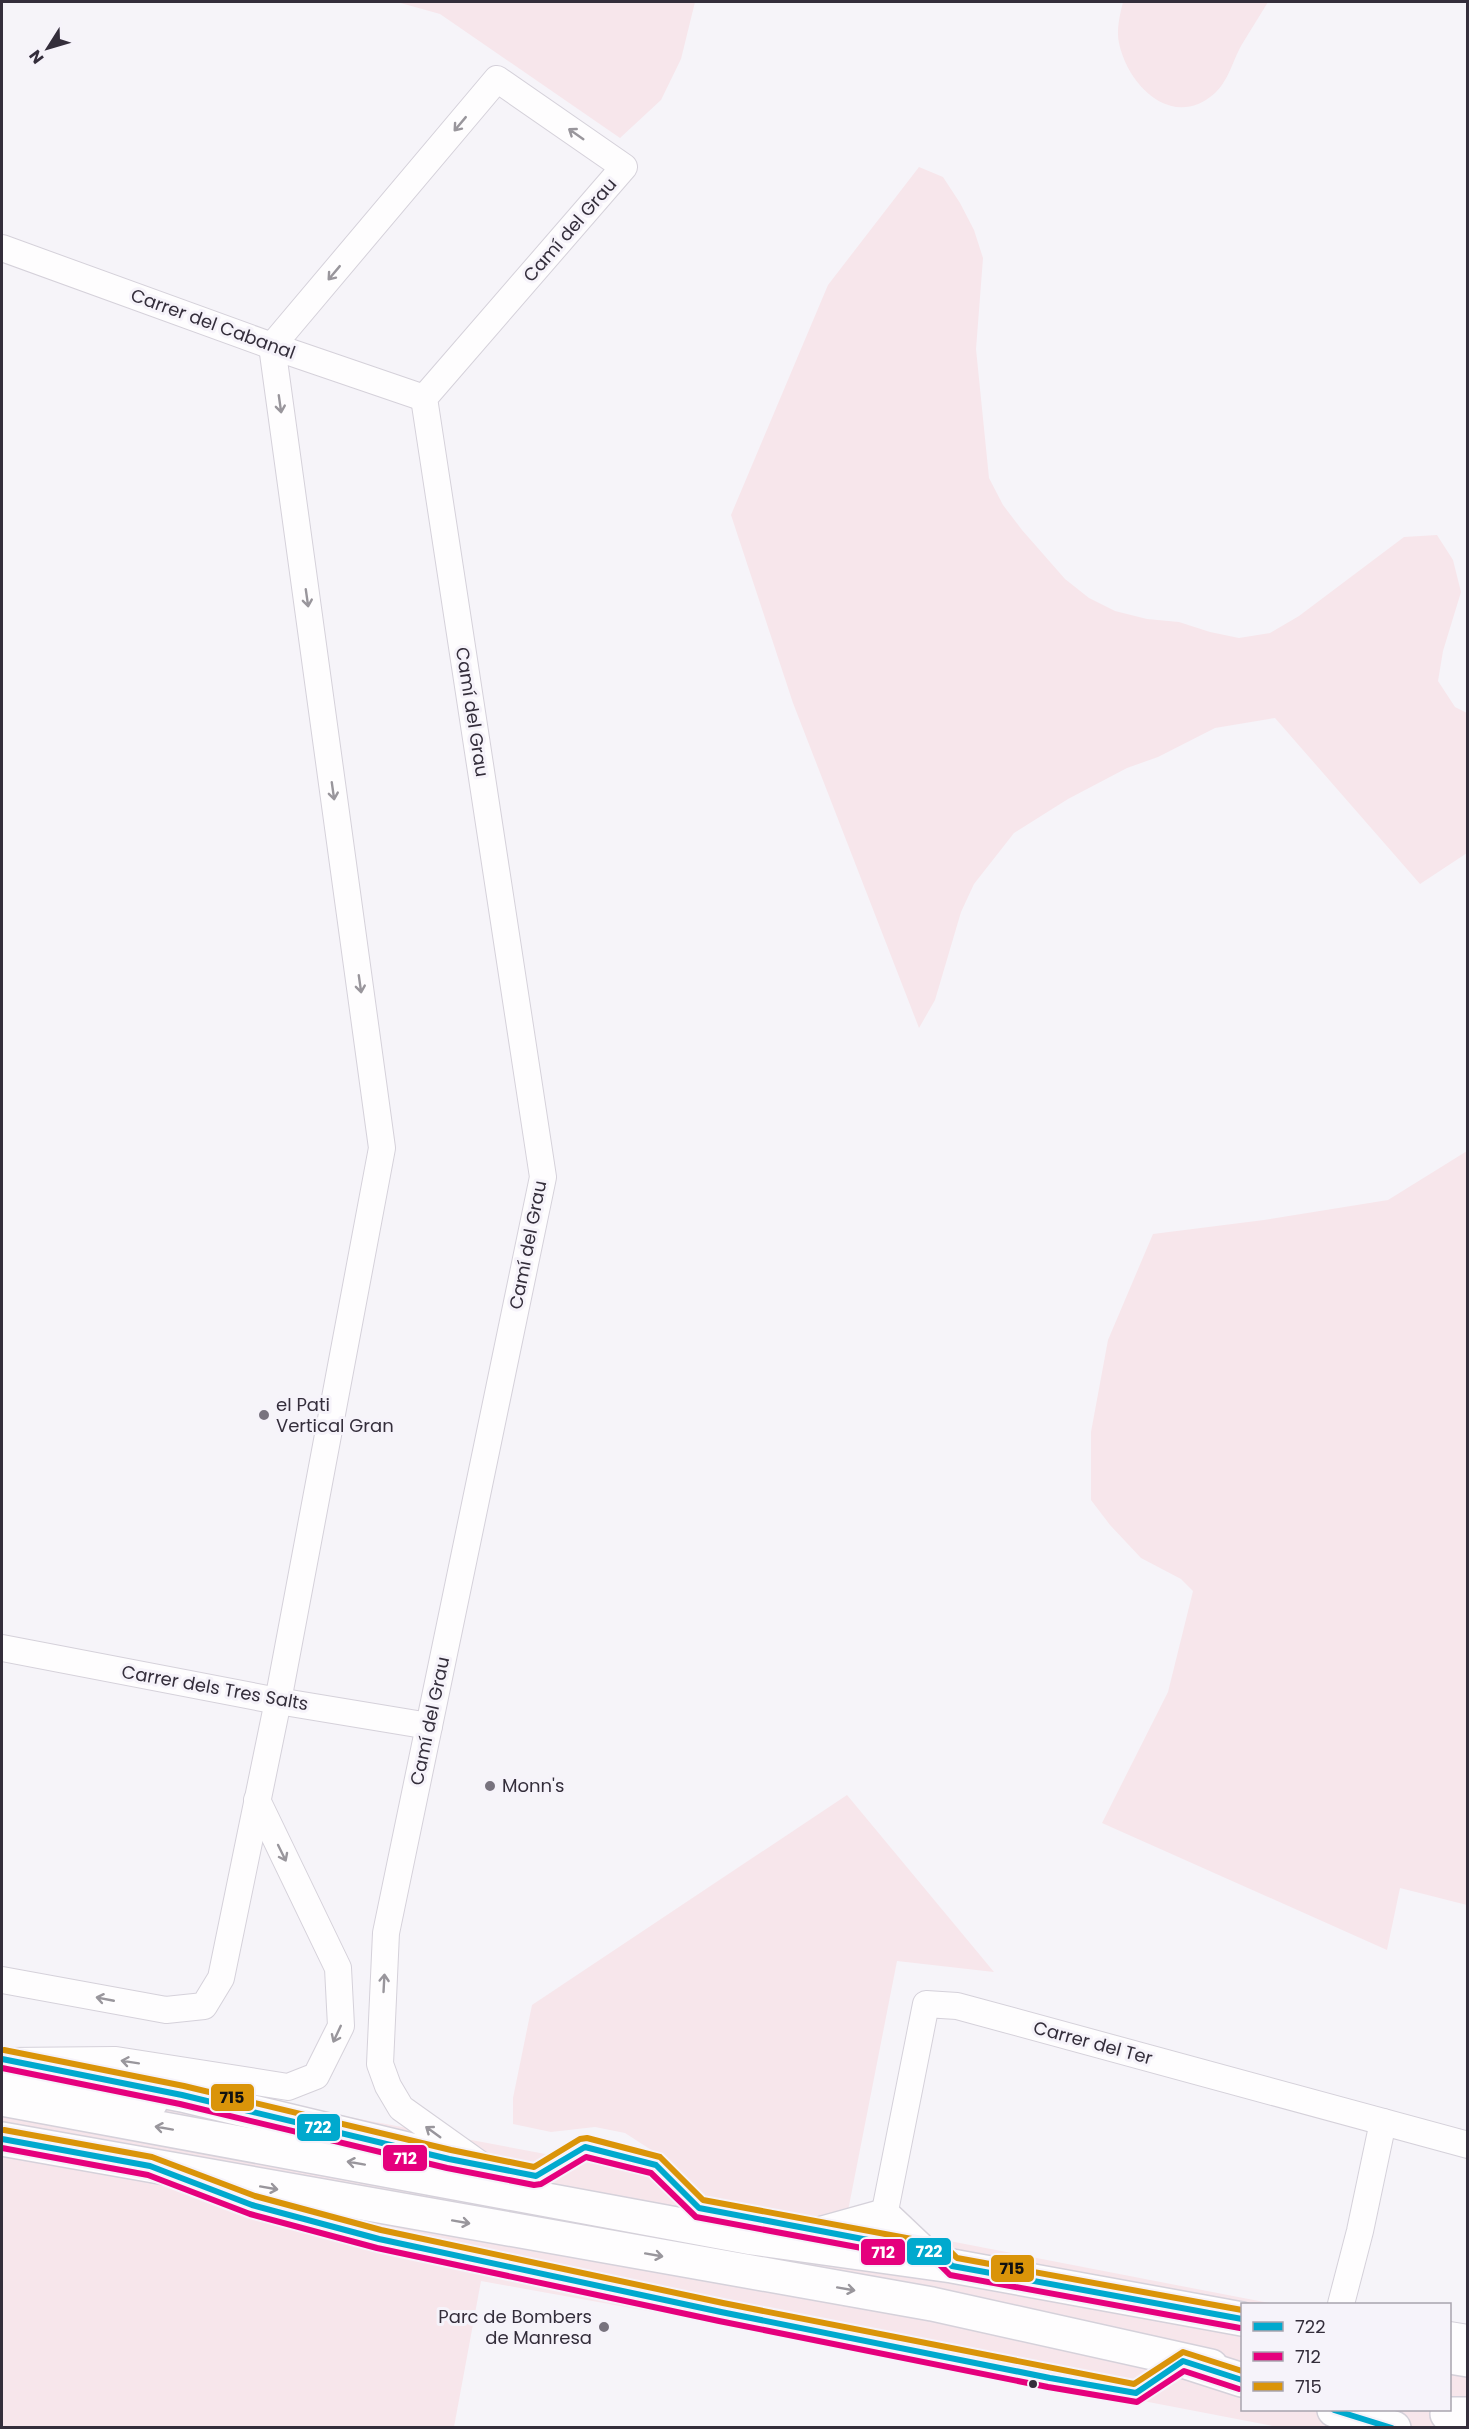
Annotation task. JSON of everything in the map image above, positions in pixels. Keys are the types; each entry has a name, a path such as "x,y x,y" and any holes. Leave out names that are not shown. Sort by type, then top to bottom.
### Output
{"main road":[{"path":"3,2065 481,2165 921,2252 942,2254 952,2266"},
{"path":"2,2099 752,2238 952,2266 1241,2319"},
{"path":"2,2139 932,2304 1183,2361 1241,2372"},
{"path":"823,2233 884,2216 921,2252"},
{"path":"1451,2357 1467,2360"},
{"path":"1183,2361 1241,2380"},
{"path":"1341,2411 1394,2427"}],"street":[{"name":"Camí del Grau","path":"272,346 497,79 624,167 424,398 543,1177 386,1933 380,2064 388,2086 401,2108 481,2165"},
{"name":"Carrer del Cabanal","path":"2,248 272,346 424,398"},
{"path":"2,1980 166,2010 204,2006 221,1978 278,1701 382,1148 272,346"},
{"name":"Carrer dels Tres Salts","path":"2,1648 278,1701 429,1726"},
{"path":"3,2065 117,2060 288,2087 316,2076 341,2026 338,1968 257,1800"},
{"name":"Carrer del Ter","path":"884,2216 926,2004 957,2006 1467,2145"},
{"path":"1341,2303 1360,2231 1383,2122"},
{"path":"1451,2335 1467,2338"}],"shaded area":[{"path":"397,2 695,2 681,59 661,100 620,138 440,14"},
{"path":"1123,2 1268,2 1220,87 1199,104 1184,107 1169,105 1155,98 1142,88 1132,74 1124,59 1118,38"},
{"path":"919,167 943,177 974,230 983,258 976,349 989,478 1003,505 1022,530 1065,579 1089,598 1115,611 1147,619 1179,622 1239,638 1270,633 1299,616 1404,537 1437,535 1453,560 1461,592 1443,651 1438,681 1455,707 1467,713 1467,853 1420,884 1275,718 1215,728 1158,757 1127,768 1068,799 1014,833 974,884 961,912 935,1000 919,1028 793,703 731,515 828,285"},
{"path":"1467,1151 1467,1905 1400,1888 1387,1950 1102,1823 1168,1692 1193,1591 1181,1579 1141,1558 1110,1525 1091,1500 1091,1432 1108,1340 1153,1234 1264,1220 1388,1200"},
{"path":"847,1795 994,1972 897,1961 846,2221 1269,2303 1241,2303 1241,2411 1451,2411 1451,2339 1467,2342 1467,2427 1278,2427 1039,2381 481,2281 454,2427 2,2427 2,2052 679,2179 659,2155 625,2133 595,2127 551,2132 513,2124 513,2098 532,2005"}],"transit line":[{"name":"715","path":"4,2050 184,2086 451,2150 534,2167 580,2139 587,2138 660,2157 703,2200 944,2245 957,2258 1241,2310"},
{"name":"722","path":"2,2059 182,2095 449,2159 536,2176 585,2147 656,2165 699,2208 942,2254 952,2266 1241,2319"},
{"name":"712","path":"2,2068 180,2104 447,2168 534,2185 541,2184 586,2157 651,2173 696,2217 937,2262 950,2275 1240,2328"},
{"name":"715","path":"4,2130 152,2157 255,2196 381,2230 723,2303 1134,2384 1183,2352 1241,2371"},
{"name":"722","path":"2,2139 150,2166 252,2205 379,2239 721,2312 1050,2378 1136,2393 1183,2361 1241,2380"},
{"name":"712","path":"2,2148 148,2175 250,2214 377,2248 719,2321 1048,2387 1137,2402 1184,2371 1239,2389"},
{"name":"722","path":"1337,2411 1392,2428"}],"place":[{"name":"el Pati Vertical Gran","path":"264,1415"},
{"name":"Monn's","path":"490,1786"},
{"name":"Parc de Bombers de Manresa","path":"604,2327"}]}
